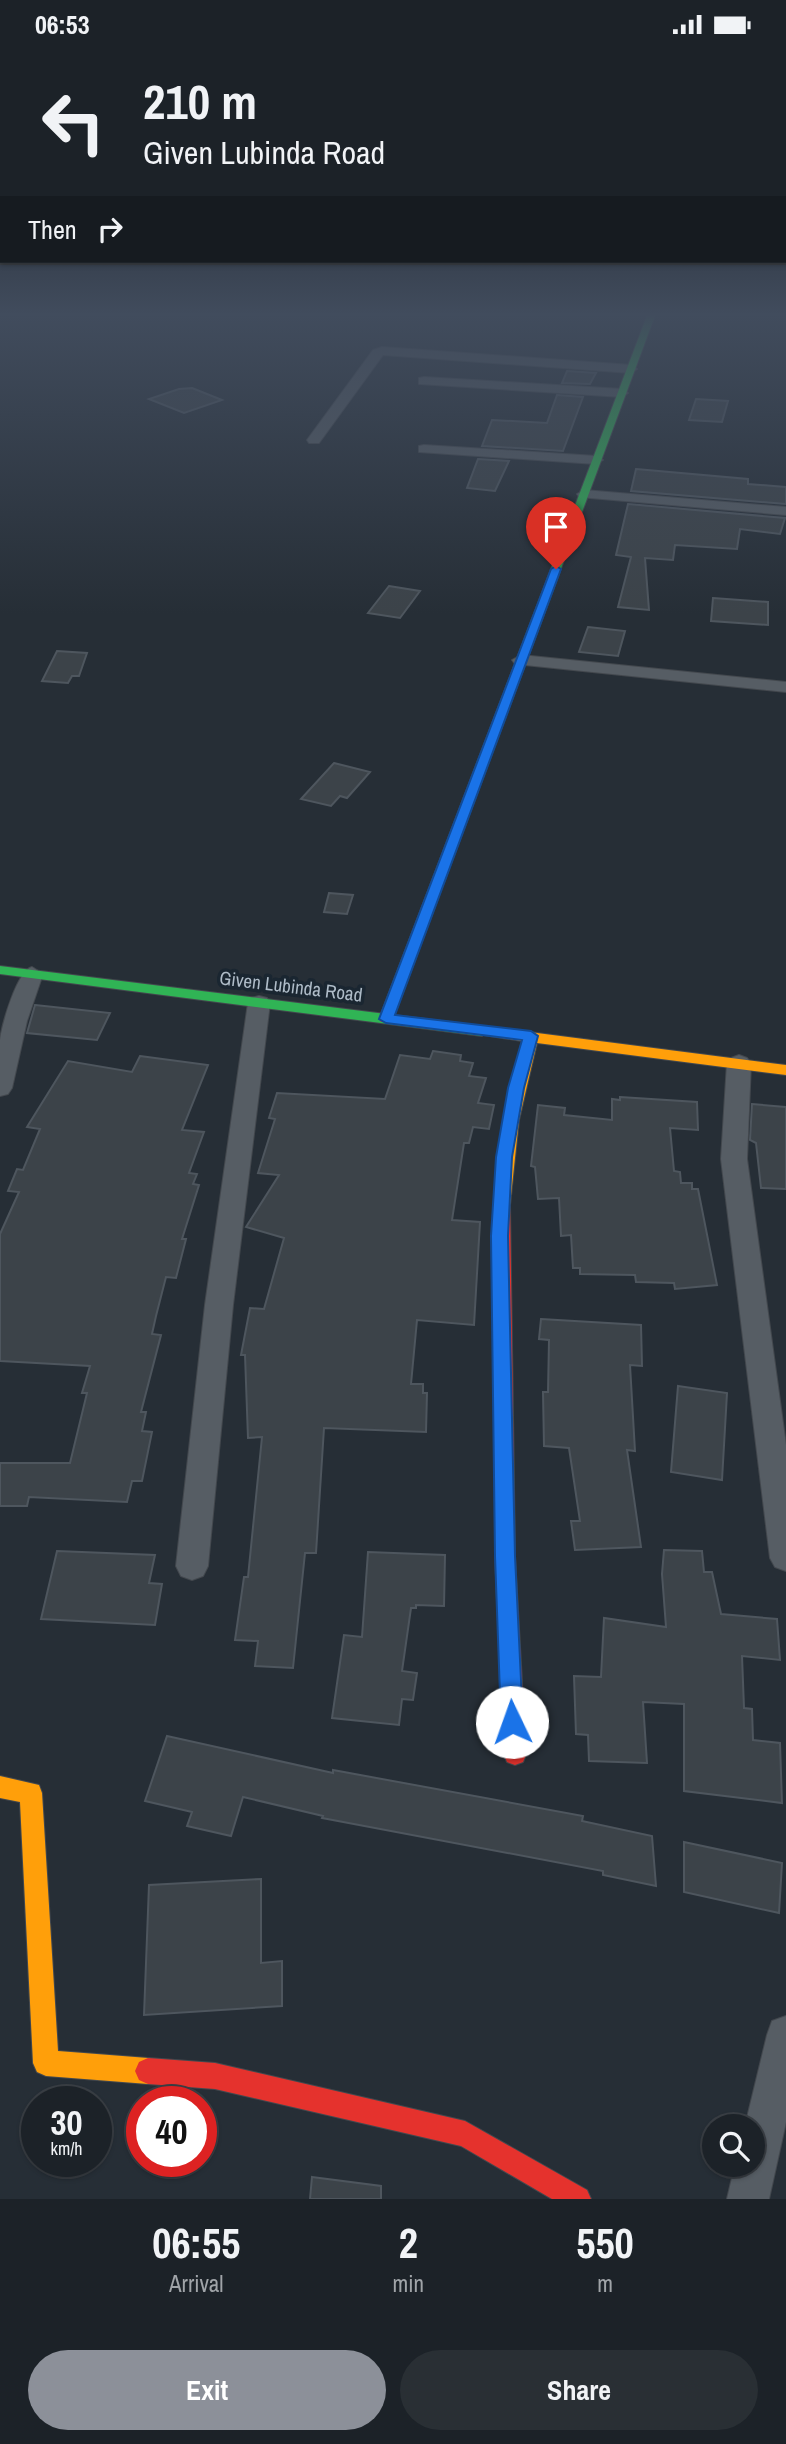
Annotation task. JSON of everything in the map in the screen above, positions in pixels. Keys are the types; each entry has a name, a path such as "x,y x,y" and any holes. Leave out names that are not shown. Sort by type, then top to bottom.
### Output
{"street":[{"path":"314,440 333,413"},
{"path":"386,1019 614,413"},
{"path":"424,449 596,460"},
{"path":"584,493 786,511"},
{"path":"521,660 786,687"},
{"name":"Given Lubinda Road","path":"0,970 786,1070"},
{"path":"0,1088 16,1021 32,974"},
{"path":"192,1566 219,1305 260,1003"},
{"path":"515,1755 505,1556 500,1236 504,1157 516,1088 531,1036"},
{"path":"739,1063 734,1159 786,1558"},
{"path":"0,1787 32,1793 46,2063 215,2076 464,2134 578,2199"},
{"path":"748,2199 786,2035"}],"building":[{"path":"550,413 577,413 563,451 482,446 492,420 547,423"},
{"path":"691,413 724,413 722,422 689,420"},
{"path":"478,459 509,461 495,491 467,488"},
{"path":"636,469 748,479 748,484 786,487 786,504 631,491"},
{"path":"628,504 785,518 780,534 740,529 737,549 675,545 673,560 645,558 649,610 618,607 631,557 616,555"},
{"path":"389,586 420,591 400,618 368,613"},
{"path":"713,598 768,602 768,625 711,621"},
{"path":"588,627 625,631 618,656 579,652"},
{"path":"57,651 87,653 79,676 72,676 68,683 42,681"},
{"path":"334,763 370,772 347,798 340,796 331,806 301,799"},
{"path":"329,893 353,895 347,914 324,912"},
{"path":"35,1005 110,1013 97,1040 27,1033"},
{"path":"433,1051 461,1055 460,1061 473,1063 469,1076 486,1078 478,1103 494,1105 489,1129 473,1127 469,1143 464,1143 452,1220 480,1222 474,1325 417,1320 411,1384 423,1384 423,1393 427,1393 426,1432 324,1428 316,1553 305,1553 293,1668 255,1666 258,1641 235,1640 244,1577 248,1577 262,1437 248,1438 245,1355 241,1355 250,1308 264,1309 284,1238 246,1227 279,1175 258,1173 275,1119 269,1118 277,1093 385,1099 400,1055 430,1059"},
{"path":"140,1056 208,1065 182,1130 204,1132 189,1173 197,1174 193,1184 199,1185 182,1239 186,1239 176,1278 166,1277 152,1334 161,1335 141,1412 146,1412 142,1431 152,1432 142,1481 132,1481 127,1502 29,1497 27,1506 0,1506 0,1463 70,1463 87,1393 82,1393 90,1366 0,1361 0,1234 19,1192 8,1191 17,1169 23,1170 40,1129 27,1127 68,1061 132,1072"},
{"path":"620,1097 697,1102 698,1130 670,1128 674,1171 680,1172 681,1183 692,1183 692,1189 698,1189 717,1285 675,1289 674,1283 636,1282 635,1275 580,1274 580,1268 573,1268 571,1235 561,1236 559,1198 538,1199 535,1167 531,1166 538,1105 565,1108 564,1115 612,1120 612,1099 620,1100"},
{"path":"752,1104 786,1107 786,1189 761,1188 756,1143 750,1140"},
{"path":"541,1319 641,1325 642,1366 630,1365 635,1451 627,1450 641,1547 575,1550 571,1521 580,1521 569,1448 544,1446 543,1392 548,1392 549,1340 539,1339"},
{"path":"678,1386 727,1393 722,1480 671,1472"},
{"path":"664,1550 702,1551 704,1572 712,1572 721,1614 777,1619 780,1660 742,1656 744,1708 752,1709 753,1740 780,1743 782,1803 684,1791 684,1704 643,1702 647,1763 589,1761 588,1735 576,1734 574,1676 601,1677 604,1618 666,1627 662,1574"},
{"path":"57,1551 155,1555 149,1583 162,1584 155,1625 41,1619"},
{"path":"368,1552 445,1555 444,1606 416,1605 416,1608 411,1608 402,1671 417,1673 413,1700 402,1699 399,1725 332,1718 344,1635 362,1637"},
{"path":"167,1736 333,1773 333,1770 583,1816 582,1821 652,1836 656,1886 603,1875 603,1871 322,1818 323,1816 243,1797 231,1836 187,1826 192,1812 145,1801"},
{"path":"684,1842 782,1863 779,1913 684,1892"},
{"path":"261,1879 261,1963 282,1961 282,2006 144,2015 149,1885"},
{"path":"312,2177 381,2186 381,2199 310,2199"}],"traffic: fast":[{"path":"545,598 614,413"},
{"path":"0,970 482,1031"}],"traffic: slow":[{"path":"482,1031 786,1070"},
{"path":"502,1205 512,1120 531,1036"},
{"path":"0,1787 31,1793 46,2063 148,2071"}],"traffic: jam":[{"path":"386,1019 545,598"},
{"path":"502,1205 505,1556 515,1755"},
{"path":"148,2071 215,2076 465,2134 578,2199"}],"route":[{"path":"512,1722 505,1556 500,1236 504,1157 516,1088 531,1036 386,1019 556,569"}]}
